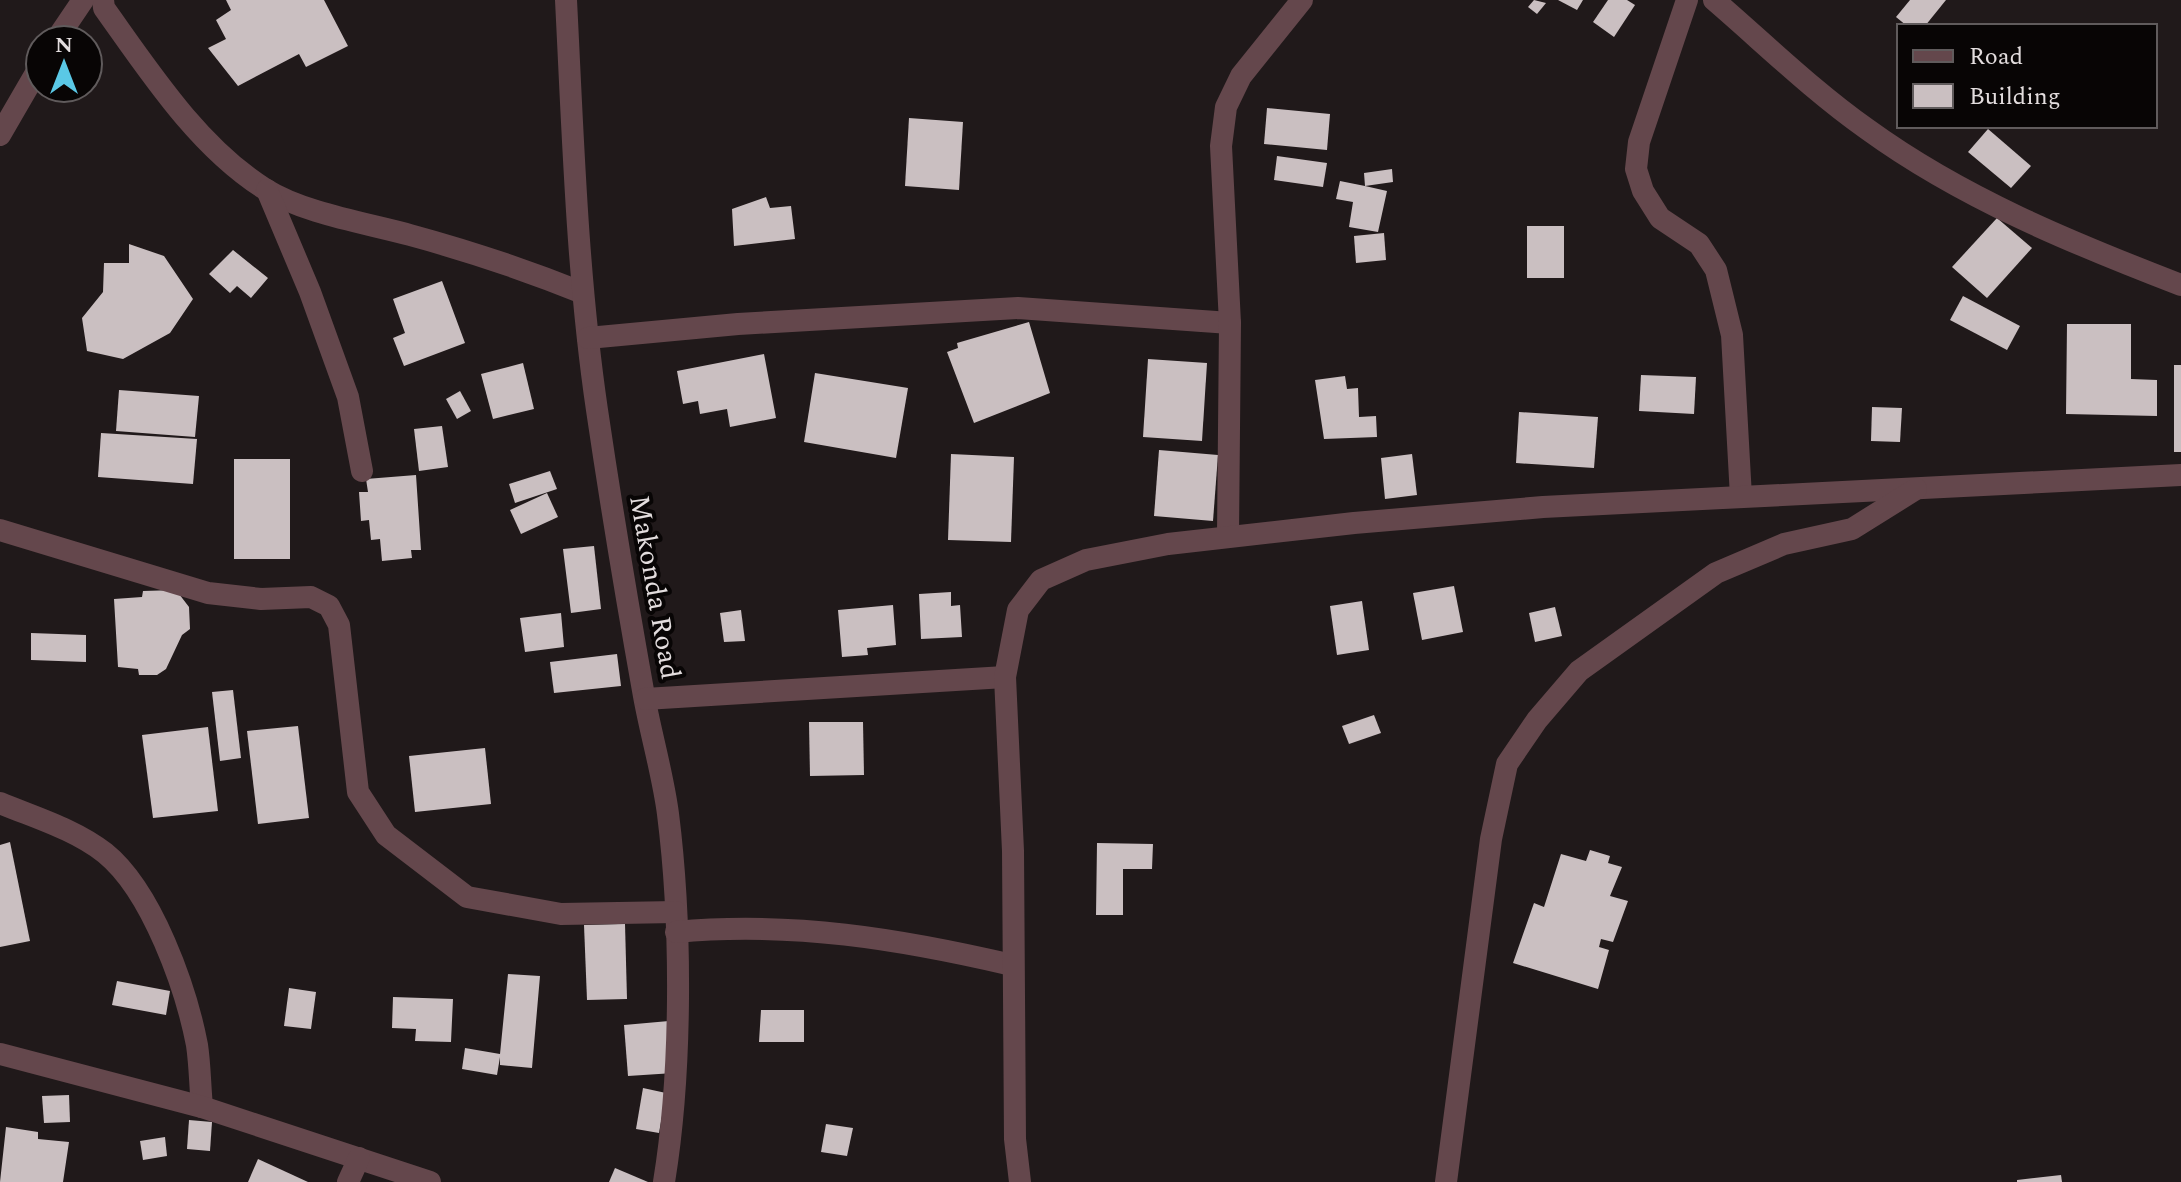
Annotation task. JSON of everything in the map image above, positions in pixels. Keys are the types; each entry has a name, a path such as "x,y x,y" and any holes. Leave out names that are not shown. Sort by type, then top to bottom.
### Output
{"street":[{"path":"67,24 83,0"},
{"path":"103,0 104,8 136,52 195,126 235,166 267,190 338,216 517,267 583,293"},
{"name":"Makonda Road","path":"566,0 588,338 645,699 668,813 676,922 671,1141 664,1182"},
{"path":"1228,535 1230,323 1221,146 1226,107 1241,76 1302,0"},
{"path":"1687,0 1639,142 1636,169 1643,191 1660,218 1699,244 1716,270 1732,335 1741,497"},
{"path":"1714,0 1865,129 1934,173 2065,241 2181,285"},
{"path":"0,135 24,94"},
{"path":"267,190 310,292 348,397 362,471"},
{"path":"588,338 738,324 1018,308 1230,323"},
{"path":"1020,1182 1015,1139 1013,851 1005,677 1018,610 1041,580 1086,560 1228,535 1543,507 2181,475"},
{"path":"1446,1182 1491,839 1507,764 1537,720 1579,671 1716,573 1784,544 1852,529 1917,488"},
{"path":"0,530 208,593 261,599 311,597 329,606 339,625 358,792 386,835 467,897 561,914 878,937 1012,965"},
{"path":"645,699 1005,677"},
{"path":"0,803 71,831 106,854 146,906 188,1008 197,1048 202,1107"},
{"path":"0,1054 202,1107 430,1182"},
{"path":"348,1182 359,1158"}],"building":[{"path":"226,0 324,0 348,46 306,67 299,54 238,86 208,48 226,39 216,20 231,10"},
{"path":"1534,0 1546,3 1537,14 1528,7"},
{"path":"1558,0 1583,0 1577,10"},
{"path":"1608,0 1627,0 1635,5 1614,37 1593,22"},
{"path":"1910,0 1946,0 1927,24 1905,24 1896,17"},
{"path":"1267,108 1330,114 1327,150 1264,144"},
{"path":"909,118 963,122 959,190 905,186"},
{"path":"1988,129 2031,166 2011,188 1968,152"},
{"path":"1277,156 1327,163 1323,187 1274,180"},
{"path":"1392,169 1393,182 1365,186 1364,173"},
{"path":"1340,181 1387,191 1378,232 1349,227 1353,202 1336,199"},
{"path":"766,197 770,208 791,206 795,239 734,246 732,209"},
{"path":"1997,218 2032,248 1987,298 1952,267"},
{"path":"1527,226 1564,226 1564,278 1527,278"},
{"path":"1384,233 1386,260 1356,263 1354,236"},
{"path":"129,244 164,256 193,299 170,333 123,359 87,351 82,318 103,292 104,263 129,263"},
{"path":"233,250 268,278 251,298 237,286 230,293 209,274"},
{"path":"442,281 465,343 404,366 393,338 405,333 393,299"},
{"path":"1963,296 2020,326 2007,350 1950,320"},
{"path":"1029,322 1050,393 974,423 947,352 958,348 957,343"},
{"path":"2067,324 2131,324 2131,379 2157,380 2157,416 2066,414"},
{"path":"764,354 776,418 730,427 727,409 700,414 698,401 683,404 677,371"},
{"path":"1148,359 1207,363 1202,441 1143,437"},
{"path":"523,363 534,409 493,419 481,374"},
{"path":"2174,365 2181,365 2181,452 2174,452"},
{"path":"815,373 908,388 896,458 804,442"},
{"path":"1641,375 1696,377 1694,414 1639,411"},
{"path":"1345,376 1347,389 1358,388 1359,417 1376,416 1377,437 1324,439 1315,380"},
{"path":"119,390 199,396 195,437 116,431"},
{"path":"460,391 471,411 457,419 446,399"},
{"path":"1872,407 1902,408 1900,442 1871,441"},
{"path":"1519,412 1598,417 1594,468 1516,463"},
{"path":"442,426 448,467 419,471 414,429"},
{"path":"101,433 197,439 193,484 98,477"},
{"path":"1159,450 1218,455 1213,521 1154,516"},
{"path":"951,454 1014,457 1011,542 948,540"},
{"path":"1412,454 1417,495 1385,499 1381,458"},
{"path":"234,459 290,459 290,559 234,559"},
{"path":"550,471 557,489 515,503 509,484"},
{"path":"416,475 421,550 411,550 412,558 382,561 380,539 371,540 369,520 361,521 359,492 368,492 366,479"},
{"path":"547,493 558,517 521,534 510,510"},
{"path":"594,546 601,609 571,613 563,549"},
{"path":"1454,586 1463,632 1422,640 1413,593"},
{"path":"176,590 189,607 190,629 182,635 166,669 157,675 139,675 138,669 118,667 114,599 142,597 143,591"},
{"path":"951,592 951,606 960,605 962,637 921,639 919,594"},
{"path":"1362,601 1369,650 1337,655 1330,606"},
{"path":"893,605 896,645 867,648 868,655 842,657 838,610"},
{"path":"1555,607 1562,636 1535,642 1529,613"},
{"path":"741,610 745,641 724,642 720,613"},
{"path":"561,613 564,647 525,652 520,618"},
{"path":"31,633 86,635 86,662 31,660"},
{"path":"617,654 621,686 554,693 550,662"},
{"path":"233,690 241,758 220,761 212,692"},
{"path":"1374,715 1381,733 1349,744 1342,726"},
{"path":"809,722 863,722 864,775 810,776"},
{"path":"298,726 309,818 258,824 247,731"},
{"path":"208,727 218,811 153,818 142,735"},
{"path":"485,748 491,804 415,812 409,756"},
{"path":"10,842 30,941 0,947 0,845"},
{"path":"1097,843 1153,844 1152,869 1123,869 1123,915 1096,915"},
{"path":"1590,850 1610,856 1608,863 1622,867 1610,896 1628,901 1613,942 1601,939 1599,947 1609,950 1598,989 1513,963 1534,903 1544,907 1561,854 1586,861"},
{"path":"625,924 627,999 587,1000 584,925"},
{"path":"508,974 540,976 532,1068 500,1065 500,1057 497,1075 462,1069 465,1048 500,1054"},
{"path":"117,981 170,991 166,1015 112,1005"},
{"path":"289,988 316,992 311,1029 284,1026"},
{"path":"393,997 453,999 451,1042 415,1041 416,1029 392,1028"},
{"path":"761,1010 804,1010 804,1042 759,1042"},
{"path":"669,1021 674,1073 628,1076 624,1025"},
{"path":"643,1088 666,1093 659,1133 636,1129"},
{"path":"69,1095 70,1122 44,1123 42,1096"},
{"path":"189,1120 212,1122 210,1151 187,1149"},
{"path":"826,1124 853,1128 847,1156 821,1152"},
{"path":"6,1127 38,1132 38,1139 69,1142 63,1182 0,1182"},
{"path":"165,1137 167,1156 143,1160 140,1141"},
{"path":"258,1159 308,1182 248,1182"},
{"path":"615,1168 648,1182 609,1182"},
{"path":"2061,1175 2062,1182 2017,1182 2017,1180"}]}
